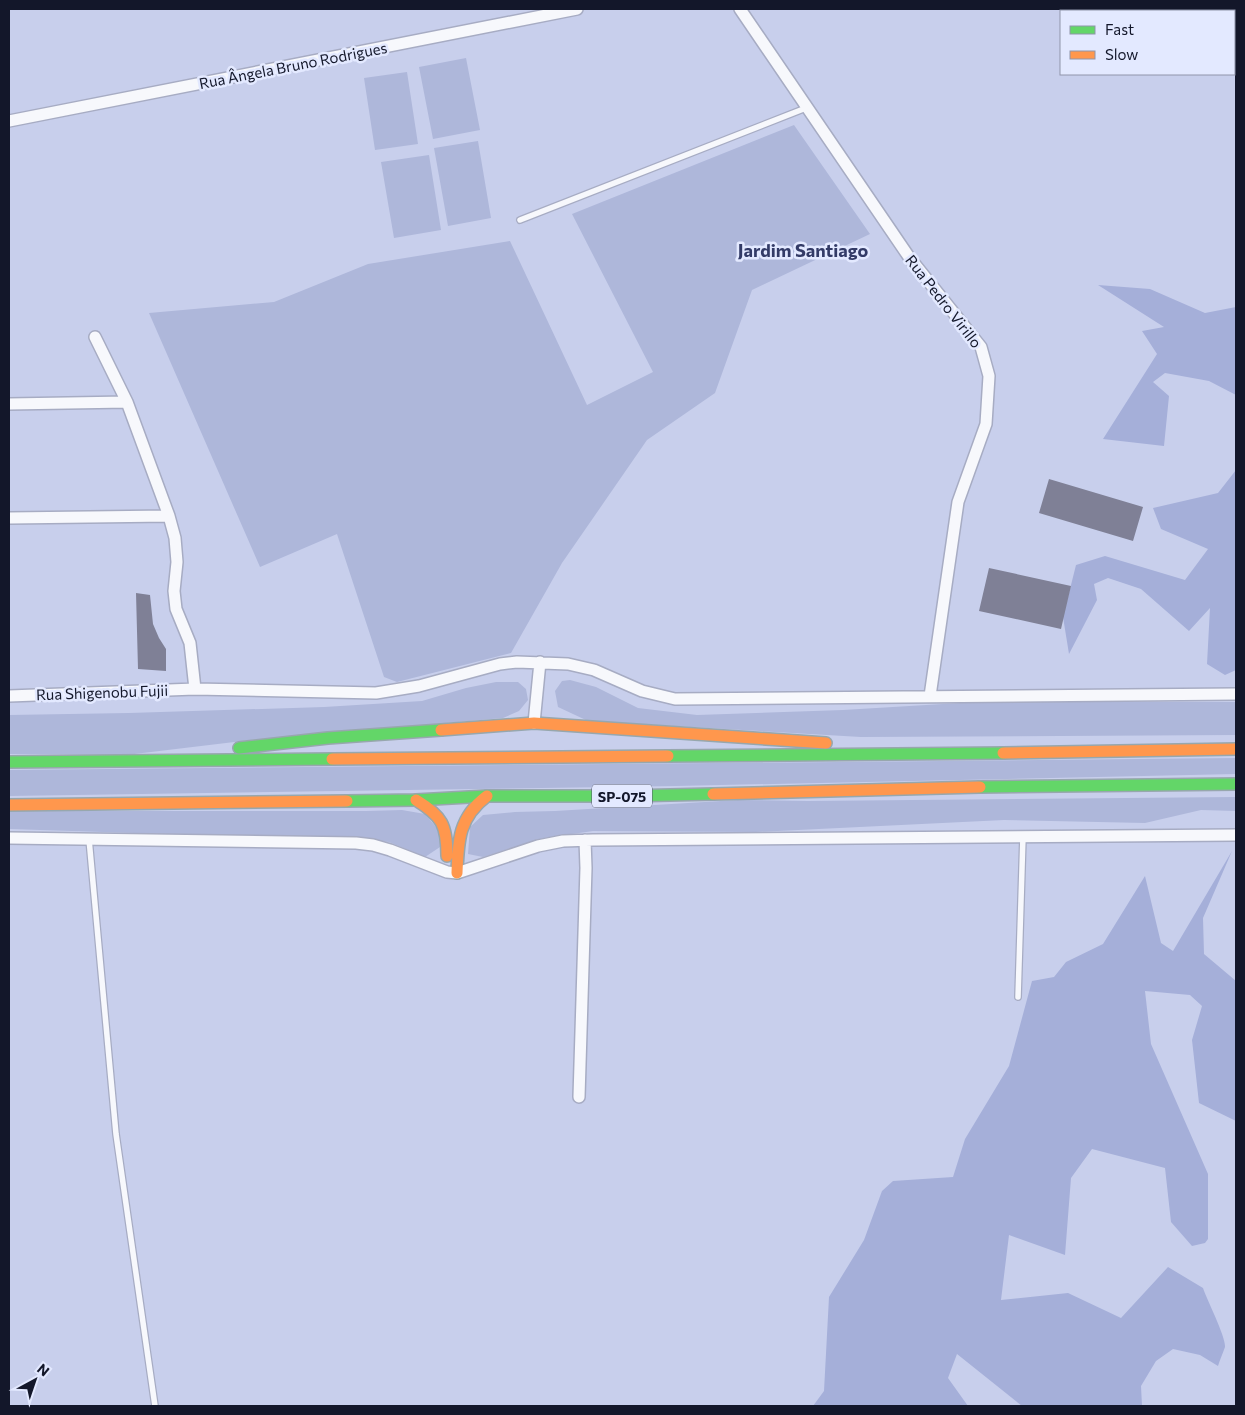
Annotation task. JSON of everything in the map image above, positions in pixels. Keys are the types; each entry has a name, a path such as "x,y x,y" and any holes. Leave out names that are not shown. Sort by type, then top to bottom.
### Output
{"highway":[{"path":"142,760 328,738 534,723 815,741 897,754"},
{"path":"9,762 1039,753 1236,749"},
{"name":"SP-075","path":"9,805 416,800 487,796 627,796 1038,786 1236,784"},
{"path":"452,873 463,824 472,808 487,796"},
{"path":"416,800 436,812 446,828 452,873"}],"street":[{"name":"Rua Ângela Bruno Rodrigues","path":"9,121 577,9"},
{"name":"Rua Pedro Virillo","path":"740,9 806,108 910,257 981,347 989,376 986,424 958,502 930,696"},
{"path":"95,337 127,402 169,516 175,538 177,562 174,591 176,609 190,643 195,689"},
{"path":"9,404 127,402"},
{"path":"9,518 169,516"},
{"name":"Rua Shigenobu Fujii","path":"9,696 195,689 376,693 413,687 509,662 568,664 594,670 642,691 674,699 1236,694"},
{"path":"534,723 540,662"},
{"path":"9,838 356,842 390,850 452,873 538,846 562,841 1236,834"},
{"path":"579,1097 586,868 585,840"}],"lane":[{"path":"520,220 806,108"},
{"path":"1018,997 1023,836"},
{"path":"89,840 116,1134 155,1406"}],"shaded area":[{"path":"466,58 480,130 433,139 419,67"},
{"path":"407,72 418,144 375,150 364,78"},
{"path":"794,125 870,234 752,290 715,393 647,440 562,563 511,653 397,682 384,677 337,534 260,567 149,313 274,302 368,264 510,241 587,405 653,372 572,214"},
{"path":"478,141 491,218 448,226 434,148"},
{"path":"429,155 441,230 394,238 381,162"},
{"path":"1098,285 1150,289 1205,313 1236,307 1236,395 1209,381 1165,373 1153,382 1169,396 1164,446 1103,439 1157,354 1142,331 1164,327"},
{"path":"1236,470 1236,670 1225,675 1207,664 1210,608 1189,631 1141,589 1108,578 1094,584 1097,600 1069,654 1063,617 1076,565 1105,556 1185,580 1208,549 1161,529 1153,508 1218,493"},
{"path":"570,680 596,687 638,708 697,715 843,710 976,702 1236,702 1236,735 861,737 588,721 558,707 555,691 562,681"},
{"path":"496,682 518,682 526,689 528,700 519,711 503,718 251,740 126,755 9,754 9,715 324,707 422,701 466,688"},
{"path":"1236,758 1236,774 676,786 9,796 9,770"},
{"path":"1236,797 1236,811 1201,810 1145,823 1004,820 756,832 593,831 544,838 483,857 468,854 470,827 483,815 515,812 738,800"},
{"path":"402,810 425,814 442,834 440,847 425,857 389,842 351,837 197,835 9,829 9,811"},
{"path":"1232,851 1203,918 1204,954 1236,981 1236,1121 1199,1103 1192,1040 1202,1006 1190,995 1145,991 1151,1044 1208,1174 1208,1239 1205,1243 1192,1246 1171,1222 1165,1168 1092,1149 1071,1178 1065,1255 1009,1235 1001,1300 1068,1293 1121,1318 1168,1267 1203,1288 1225,1342 1218,1366 1200,1355 1173,1349 1156,1361 1141,1386 1142,1406 1022,1406 957,1354 948,1378 968,1406 813,1406 824,1391 829,1297 864,1240 882,1191 893,1181 953,1177 965,1139 1009,1066 1032,981 1054,977 1066,962 1103,944 1145,876 1161,943 1173,951"}],"building":[{"path":"1049,479 1143,507 1133,541 1039,513"},
{"path":"989,568 1071,586 1061,629 979,611"},
{"path":"136,593 150,595 153,624 166,649 166,671 138,669"}],"traffic: fast":[{"path":"239,748 328,738 441,730"},
{"path":"668,756 1003,753"},
{"path":"9,762 332,759"},
{"path":"980,787 1236,784"},
{"path":"347,801 487,796 713,794"}],"traffic: slow":[{"path":"441,730 534,723 826,743"},
{"path":"1003,753 1236,749"},
{"path":"332,759 668,756"},
{"path":"713,794 980,787"},
{"path":"457,873 458,850 465,821 487,796"},
{"path":"416,800 432,811 441,822 446,836 447,856"},
{"path":"9,805 347,801"}],"district":[{"name":"Jardim Santiago","path":"803,250"}]}
